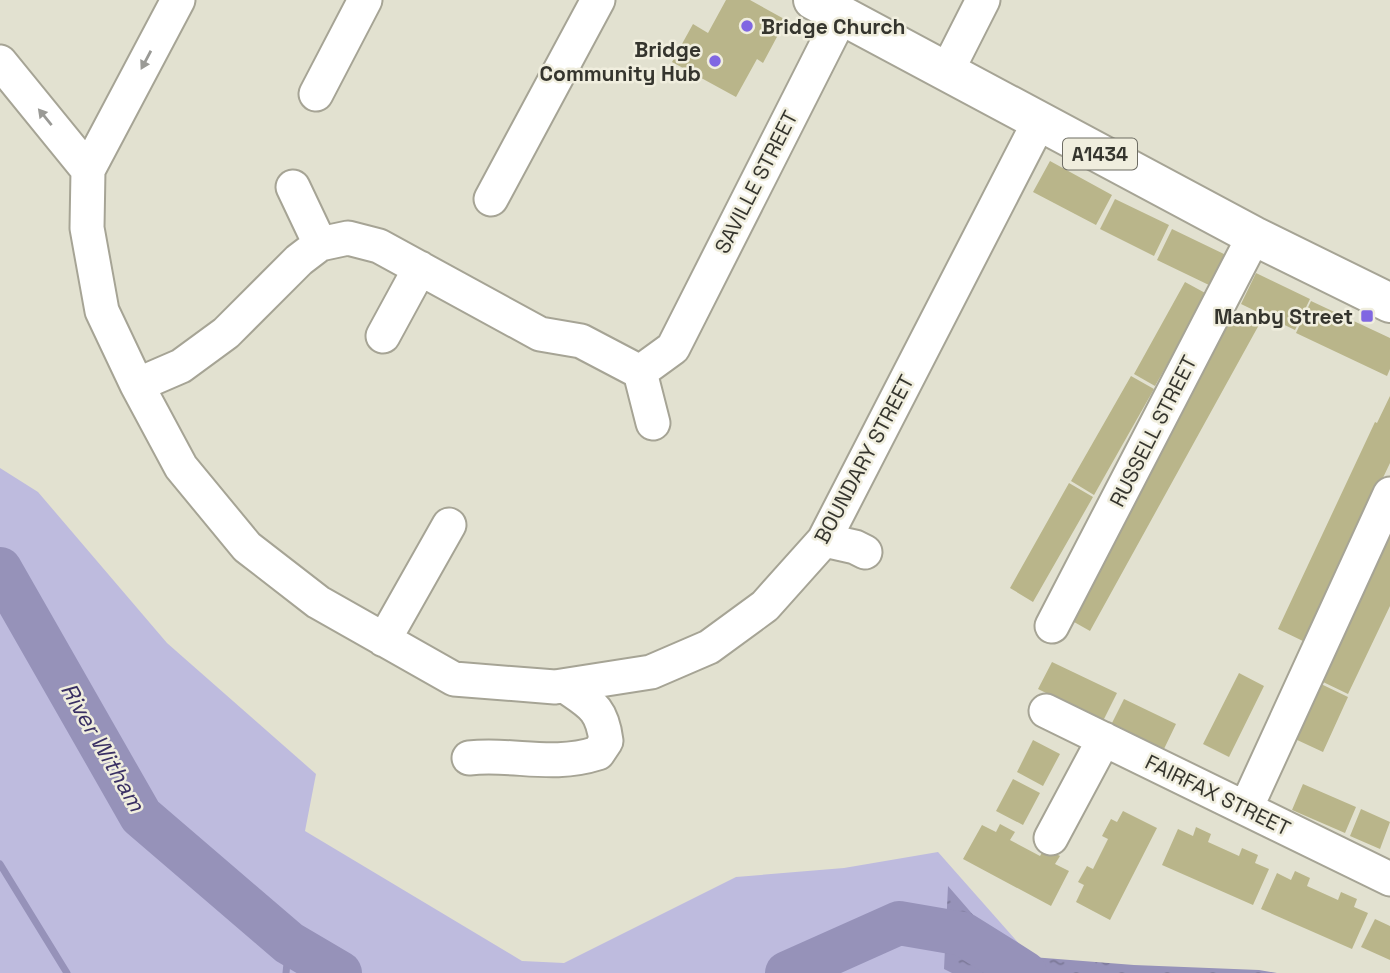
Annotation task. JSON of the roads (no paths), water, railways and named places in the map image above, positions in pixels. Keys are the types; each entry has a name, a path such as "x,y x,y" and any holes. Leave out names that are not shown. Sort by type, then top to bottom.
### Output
{"main road":[{"name":"A1434","path":"827,8 1254,236 1390,303"}],"street":[{"path":"0,62 88,170 178,0"},
{"path":"316,94 365,0"},
{"path":"491,199 598,0"},
{"path":"946,73 983,0"},
{"name":"SAVILLE STREET","path":"640,373 679,335 827,8"},
{"name":"BOUNDARY STREET","path":"88,170 87,229 102,311 137,385 181,467 247,547 318,602 454,679 555,687 651,672 709,647 765,606 824,540 1039,122"},
{"path":"293,187 320,244"},
{"name":"RUSSELL STREET","path":"1052,626 1254,236"},
{"path":"137,385 181,366 226,333 299,260 320,244 348,238 379,246 540,334 581,341 640,373 653,423"},
{"path":"383,336 420,268"},
{"path":"1246,808 1390,494"},
{"path":"384,640 449,525"},
{"path":"824,540 865,552"},
{"path":"469,758 486,756 567,761 598,753 606,741 603,720 595,706 565,686"},
{"name":"FAIRFAX STREET","path":"1046,711 1390,879"},
{"path":"1051,838 1104,739"}],"water":[{"path":"948,886 1008,955 1277,973 952,973 944,969"}],"waterway":[{"name":"River Witham","path":"0,569 141,816 289,943 340,973"},
{"path":"0,864 67,973"},
{"name":"River Witham","path":"787,973 899,923 963,934 1025,973"},
{"path":"286,973 289,943"}],"place":[{"name":"Bridge Church","path":"747,26"},
{"name":"Bridge Community Hub","path":"715,61"},
{"name":"Manby Street","path":"1367,316"}]}
